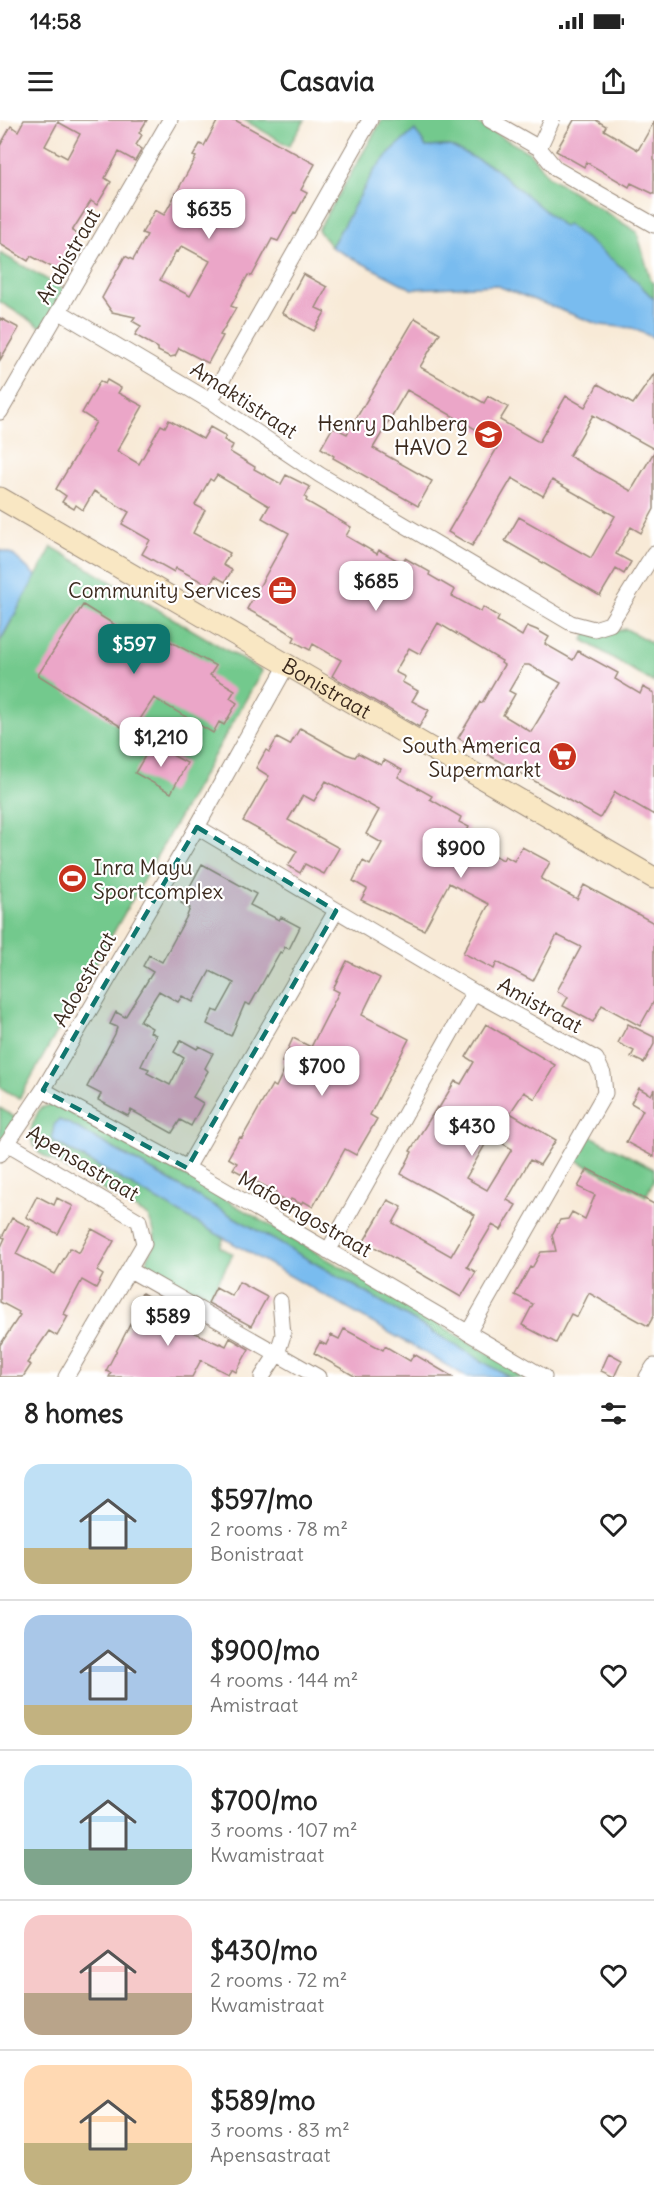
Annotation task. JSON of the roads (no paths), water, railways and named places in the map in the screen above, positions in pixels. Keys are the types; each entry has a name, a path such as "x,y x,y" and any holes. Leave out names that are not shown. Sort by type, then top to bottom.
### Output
{"street":[{"name":"Arabistraat","path":"0,412 170,120"},
{"path":"210,401 370,120"},
{"path":"490,120 539,148 556,168 654,225"},
{"path":"539,148 552,120"},
{"name":"Amaktistraat","path":"60,312 210,401 329,481 570,623 594,629 610,624 654,553"},
{"name":"Bonistraat","path":"0,498 654,878"},
{"name":"Adoestraat","path":"3,1148 43,1090 287,665"},
{"name":"Amistraat","path":"196,827 474,992 596,1059 603,1074 604,1093 468,1333"},
{"path":"187,1168 336,911"},
{"path":"328,1251 474,992"},
{"name":"Mafoengostraat","path":"43,1090 187,1168 544,1377"},
{"name":"Apensastraat","path":"3,1148 140,1221 144,1244 66,1377"},
{"path":"130,1270 318,1377"},
{"path":"262,1377 277,1353 283,1335 280,1301"},
{"path":"647,1377 654,1366"}],"water":[{"path":"415,130 426,147 450,146 493,167 564,227 567,224 624,269 654,299 654,338 632,328 600,325 495,285 412,289 331,247 374,171 390,152"},
{"path":"0,550 12,554 36,576 0,641"},
{"path":"59,1120 72,1125 360,1289 509,1377 467,1377 52,1140 54,1125"}],"place":[{"name":"Henry Dahlberg HAVO 2","path":"489,435"},
{"name":"Community Services","path":"282,590"},
{"name":"South America Supermarkt","path":"562,757"},
{"name":"Inra Mayu Sportcomplex","path":"72,879"}]}
